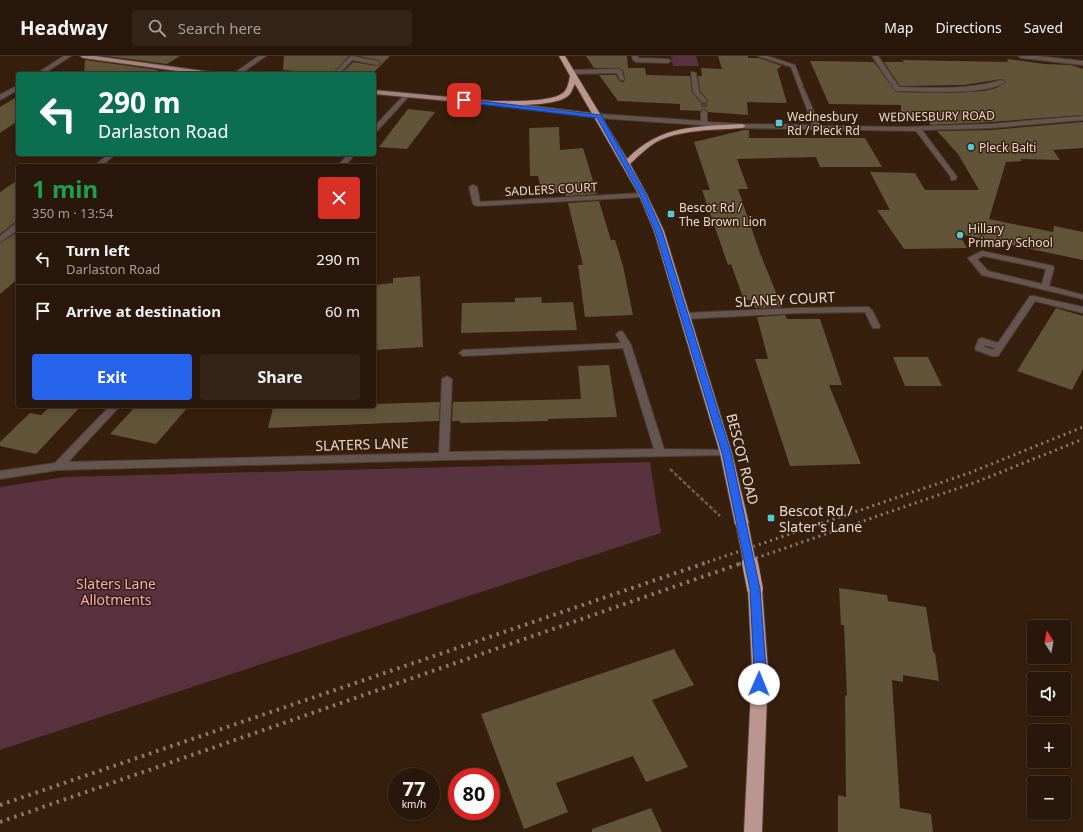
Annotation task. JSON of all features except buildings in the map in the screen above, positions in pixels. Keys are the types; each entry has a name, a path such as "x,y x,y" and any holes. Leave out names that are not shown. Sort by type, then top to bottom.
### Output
{"highway":[{"name":"BESCOT ROAD","path":"562,56 599,116 626,164 643,195 659,231 726,453 755,589 760,669 753,832"},
{"path":"492,103 539,102 558,98 568,92 573,74"},
{"path":"626,164 656,139 684,131 742,126"}],"main road":[{"path":"83,56 197,72"},
{"path":"376,92 492,103 599,116"}],"street":[{"path":"42,72 68,56"},
{"path":"239,72 258,61 263,56"},
{"path":"635,56 636,60 668,61"},
{"path":"761,56 793,66 817,127"},
{"path":"875,56 897,89 976,88 992,86 1002,82"},
{"path":"1021,56 1083,63"},
{"path":"338,72 351,58 377,63"},
{"path":"573,74 619,71 622,79"},
{"path":"693,73 696,92 704,101"},
{"path":"0,98 16,88"},
{"path":"376,129 407,95"},
{"path":"704,112 704,123"},
{"name":"WEDNESBURY ROAD","path":"599,116 742,126 918,129 991,126 1083,118"},
{"path":"918,129 941,158 954,177 953,179"},
{"path":"100,164 110,156"},
{"path":"343,164 350,156"},
{"name":"SADLERS COURT","path":"473,187 477,204 643,195"},
{"path":"0,240 16,228"},
{"path":"1045,287 1050,268 982,253 972,258 985,273 1083,297"},
{"path":"1000,347 1033,298 1083,310"},
{"name":"SLANEY COURT","path":"685,316 813,309 868,310 876,326"},
{"path":"620,334 627,345 656,452"},
{"path":"463,353 627,345"},
{"path":"444,456 447,379"},
{"path":"58,466 114,408"},
{"name":"SLATERS LANE","path":"0,475 58,466 444,456 656,452 726,453"}],"path":[{"path":"656,452 722,517"}],"green space":[{"path":"671,56 696,56 699,66 673,66"},
{"name":"Slaters Lane Allotments","path":"650,462 661,533 0,750 0,487 65,477"}],"tunnel":[{"path":"704,101 704,112"}],"railway":[{"path":"702,564 969,473 1083,427"},
{"path":"739,564 979,481 1083,439"},
{"path":"0,805 705,563"},
{"path":"0,822 742,563"}],"place":[{"name":"Wednesbury Rd / Pleck Rd","path":"779,123"},
{"name":"Pleck Balti","path":"971,147"},
{"name":"Bescot Rd / The Brown Lion","path":"671,214"},
{"name":"Hillary Primary School","path":"960,235"},
{"name":"Bescot Rd / Slater's Lane","path":"771,518"}],"route":[{"path":"464,100 599,116 643,195 659,231 726,453 755,589 760,669 759,684"}]}
